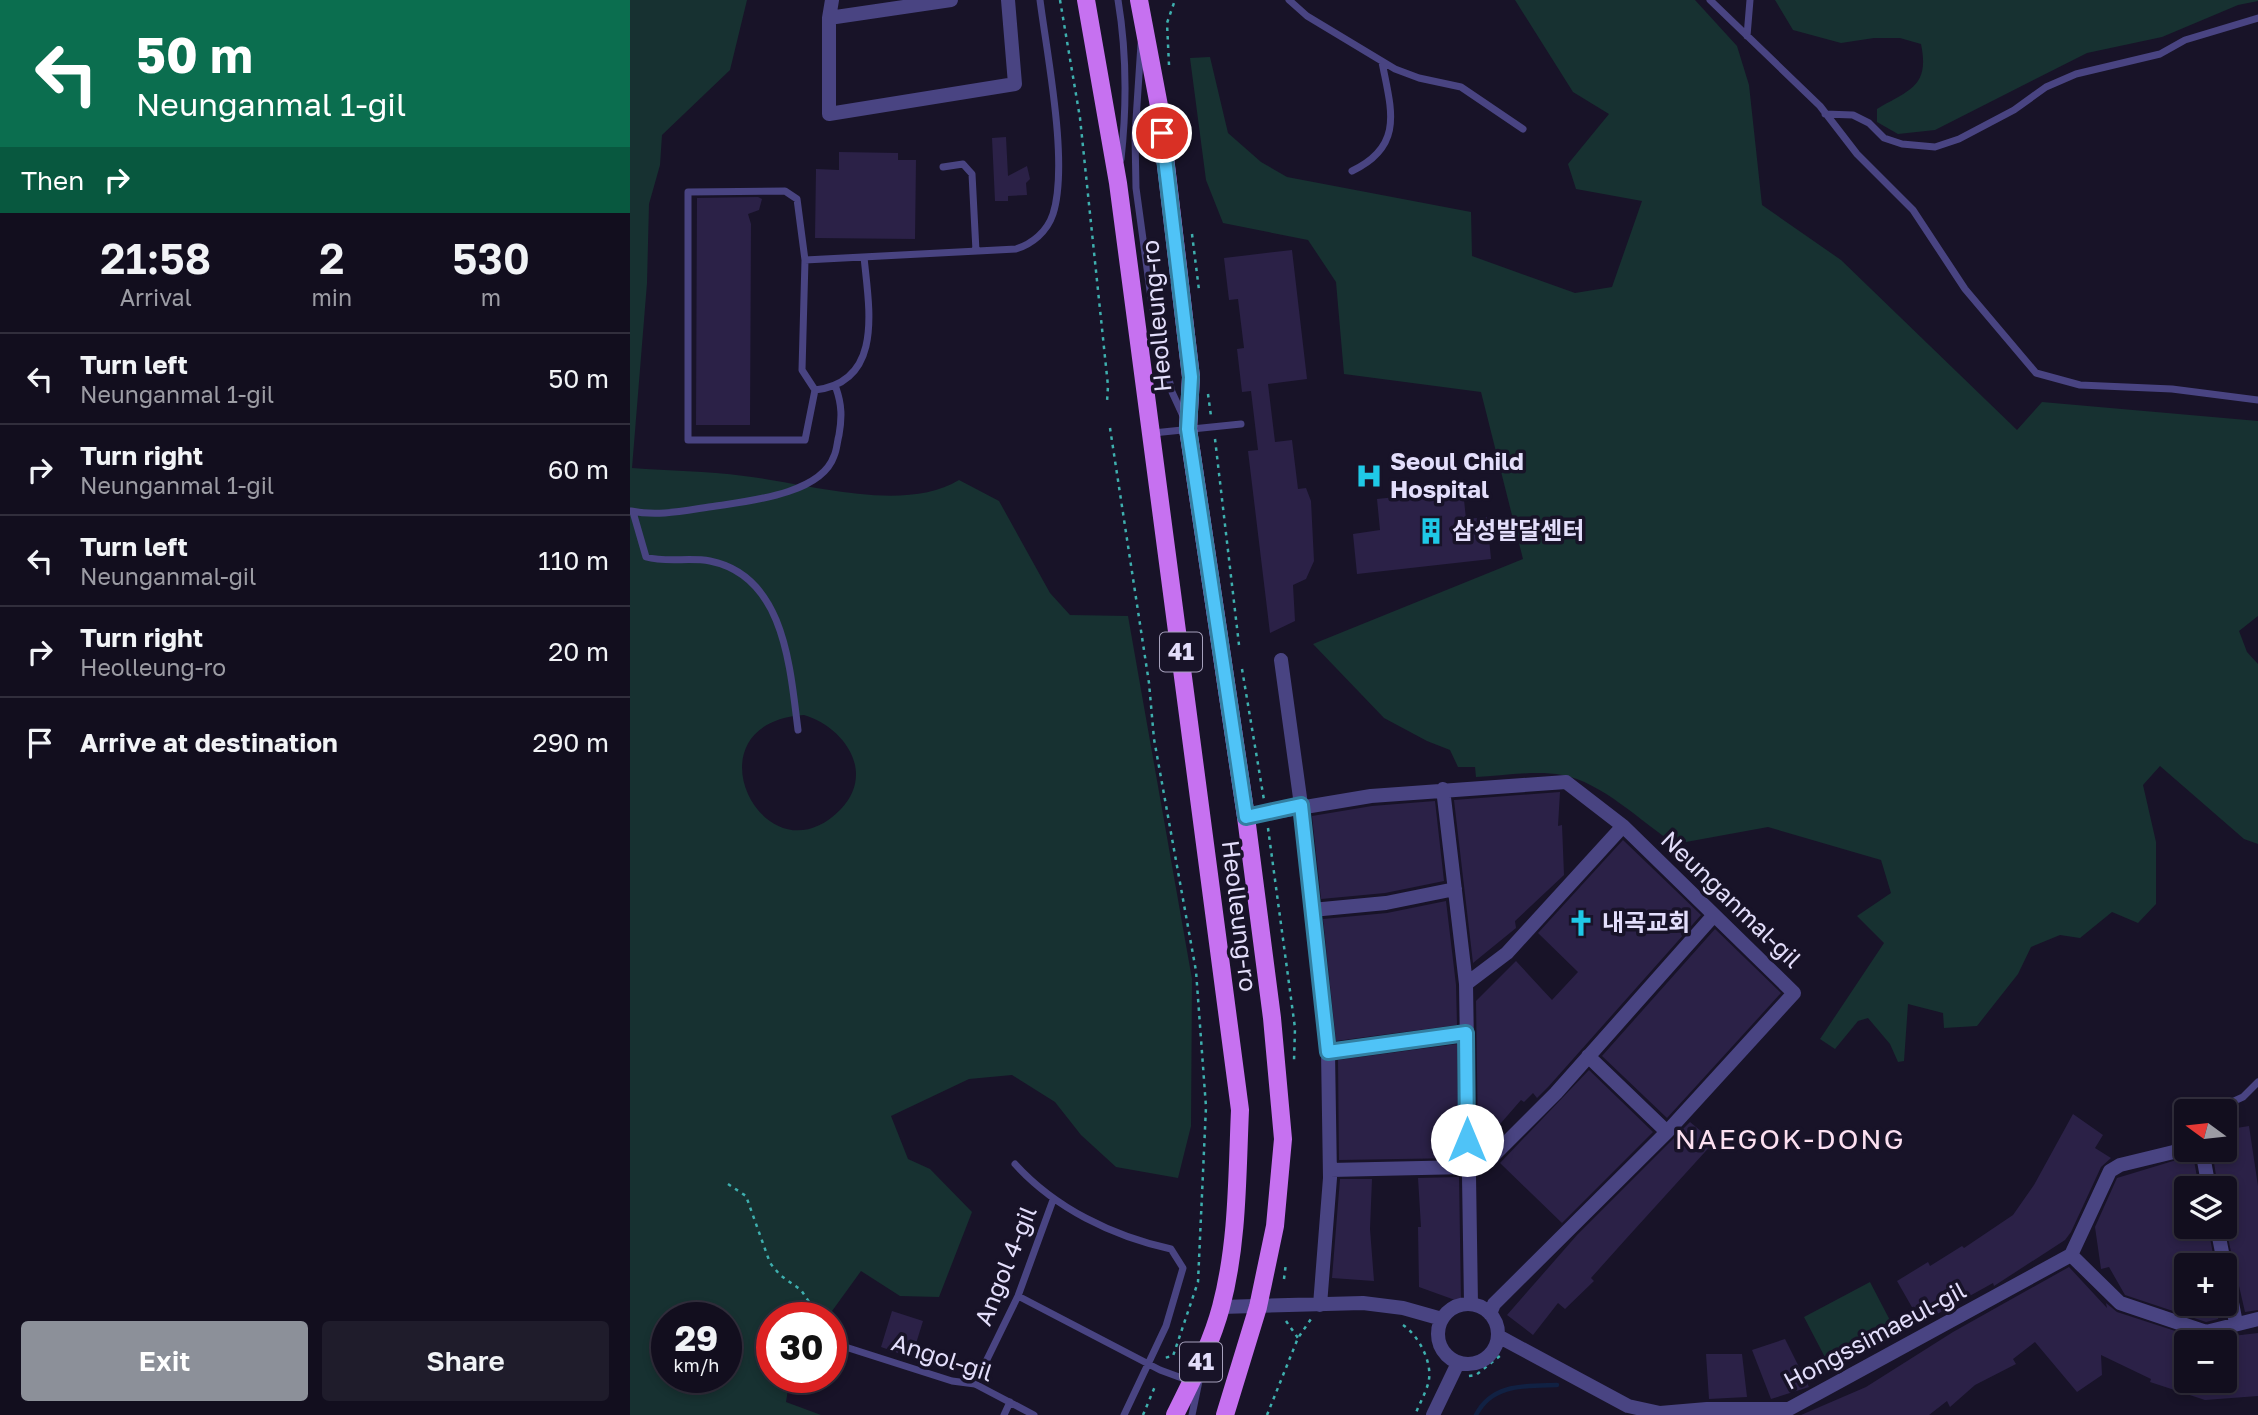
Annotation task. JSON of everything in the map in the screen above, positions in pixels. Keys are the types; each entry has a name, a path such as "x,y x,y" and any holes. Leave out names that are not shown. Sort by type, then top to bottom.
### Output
{"main road":[{"name":"Heolleung-ro","path":"1086,0 1118,183 1240,1111 1234,1240 1221,1307 1204,1356 1175,1415"},
{"name":"Heolleung-ro","path":"1139,0 1159,106 1191,377 1188,429 1246,817 1272,1018 1283,1139 1276,1226 1258,1307 1225,1415"}],"street":[{"path":"832,0 829,18 829,114 1015,83 1008,0"},
{"path":"829,18 951,0"},
{"path":"1281,660 1301,805 1328,1052 1330,1170 1321,1304"},
{"name":"Neunganmal-gil","path":"1246,817 1301,805 1443,789 1566,782 1622,826 1794,993 1667,1132 1494,1304 1490,1314"},
{"path":"1443,789 1466,984 1471,1304"},
{"path":"1466,984 1507,953 1622,826"},
{"path":"1312,910 1386,903 1455,889"},
{"path":"1330,1170 1467,1167 1489,1160 1588,1056 1714,915"},
{"path":"1328,1052 1466,1033"},
{"path":"1588,1056 1667,1132"},
{"path":"2174,1152 2120,1165 2110,1171 2071,1255 2120,1303 2206,1332 2258,1319"},
{"path":"2219,1239 2236,1324"},
{"name":"Hongssimaeul-gil","path":"1498,1335 1515,1348 1628,1406 1660,1413 1789,1409 2071,1255"},
{"path":"1221,1307 1363,1303 1403,1308 1442,1319"},
{"path":"1433,1415 1461,1370 1467,1364 1485,1359 1491,1353 1498,1335 1490,1314 1471,1304 1457,1306 1442,1319 1439,1327 1440,1344 1444,1352 1461,1370"}],"lane":[{"path":"805,260 1016,249 1034,243 1053,216 1058,163 1040,0"},
{"path":"1118,0 1126,75 1126,111 1118,183"},
{"path":"1289,0 1307,16 1382,62 1419,78 1461,87 1523,129"},
{"path":"1710,0 1825,114 1857,154 1913,210 1965,289 2036,373 2080,385 2172,389 2258,400"},
{"path":"1747,36 1750,0"},
{"path":"1825,114 1853,115 1868,123 1884,138 1935,147 1959,139 2014,110 2046,87 2076,74 2160,54 2185,40 2258,18"},
{"path":"1142,22 1135,135 1136,188 1152,304 1172,392 1188,429"},
{"path":"1352,171 1366,164 1379,152 1391,133 1392,113 1382,62"},
{"path":"943,167 963,164 972,174 976,251"},
{"path":"785,191 797,199 805,260 802,370 816,390 805,440 688,440 688,192 785,191"},
{"path":"816,390 836,388 855,373 866,354 864,257"},
{"path":"798,730 791,674 774,610 760,589 747,576 710,561 658,561 646,558 631,511 654,515 761,499 789,492 819,475 834,458 842,405 836,388"},
{"path":"1152,433 1241,424"},
{"path":"2237,1100 2258,1082"},
{"path":"1015,1164 1053,1200 1134,1241 1171,1249 1182,1268 1166,1326 1150,1365 1124,1415"},
{"name":"Angol 4-gil","path":"975,1384 1018,1296 1053,1200"},
{"path":"1018,1296 1150,1365 1191,1382"},
{"name":"Angol-gil","path":"847,1348 952,1381 975,1384 1034,1415"},
{"path":"1192,1415 1204,1356"},
{"path":"1004,1415 1010,1402"}],"path":[{"path":"1060,0 1077,100 1108,386 1107,402"},
{"path":"1170,77 1167,23 1175,0"},
{"path":"1077,100 1082,99"},
{"path":"1190,221 1200,300"},
{"path":"1208,394 1239,651"},
{"path":"1110,428 1149,683 1154,739 1196,971 1206,1107 1198,1282 1173,1356 1164,1358"},
{"path":"1241,665 1266,813 1295,1028 1294,1068"},
{"path":"728,1184 746,1196 770,1263 780,1275 801,1290 809,1302"},
{"path":"1284,1279 1286,1254"},
{"path":"1267,1415 1298,1338 1321,1304"},
{"path":"1285,1319 1298,1338"},
{"path":"1396,1319 1413,1332 1426,1358 1429,1381 1415,1415"},
{"path":"1461,1370 1476,1375 1495,1357 1515,1348"},
{"path":"1143,1415 1156,1384"}],"green space":[{"path":"630,0 747,0 730,70 662,135 660,165 649,204 647,283 632,468 730,474 883,496 911,495 936,490 959,480 999,501 1050,593 1070,615 1128,616 1192,979 1191,1126 1178,1178 1116,1167 1081,1135 1055,1102 1012,1075 969,1079 891,1116 908,1159 930,1169 972,1212 939,1297 900,1296 861,1271 839,1302 756,1302 756,1393 787,1393 786,1402 821,1415 630,1415","holes":["804,715 819,721 843,740 851,753 856,780 851,795 841,809 813,828 786,829 764,816 748,795 742,769 748,744 767,725"]},
{"path":"1515,0 1695,0 1737,46 1749,85 1762,205 1841,260 2017,430 2042,402 2258,421 2258,616 2239,631 2247,652 2258,664 2258,844 2244,839 2160,766 2143,785 2156,842 2156,904 2138,923 2112,912 2080,938 2060,935 2031,947 2018,974 1977,1026 1944,1028 1943,1013 1908,1004 1904,1061 1898,1062 1890,1044 1868,1018 1858,1021 1835,1049 1820,1039 1884,943 1857,916 1891,893 1881,860 1768,827 1675,844 1606,794 1577,779 1541,773 1476,777 1475,767 1458,767 1450,750 1384,718 1313,644 1523,559 1481,392 1344,374 1336,282 1308,240 1223,223 1206,180 1190,58 1210,57 1228,133 1261,162 1287,177 1471,212 1472,256 1575,293 1612,287 1642,201 1576,189 1568,164 1609,114 1573,92"},
{"path":"1775,0 2258,1 2238,5 2162,37 2087,53 1935,130 1898,134 1877,122 1877,109 1914,86 1922,70 1921,44 1900,38 1874,38 1841,43 1793,30"},
{"path":"1870,1282 1895,1330 1829,1365 1804,1317"}],"building":[{"path":"1006,137 1008,176 1027,166 1030,179 1026,183 1027,195 1008,196 1008,201 995,201 992,138"},
{"path":"839,152 898,153 898,160 916,160 915,239 815,238 816,169 839,170"},
{"path":"697,198 762,199 759,210 748,214 751,224 750,425 696,425"},
{"path":"1292,250 1307,379 1268,384 1275,442 1292,440 1298,489 1306,488 1311,501 1314,561 1306,579 1293,585 1295,621 1270,633 1248,451 1258,450 1251,391 1242,392 1237,349 1244,348 1238,299 1229,300 1224,258"},
{"name":"삼성발달센터","path":"1463,490 1466,519 1487,517 1491,559 1357,574 1353,534 1380,530 1377,499"},
{"path":"1560,792 1558,826 1562,825 1564,875 1515,921 1516,928 1473,963 1454,800"},
{"path":"1435,801 1444,881 1385,893 1321,899 1312,816 1372,806"},
{"path":"1623,840 1701,915 1549,1086 1537,1098 1533,1093 1524,1102 1521,1100 1481,1146 1478,1143 1476,1001 1516,961 1552,1000 1578,972 1538,933"},
{"path":"1446,901 1456,985 1457,1025 1336,1041 1323,919 1387,913"},
{"path":"1715,929 1781,993 1667,1118 1602,1056"},
{"path":"1457,1044 1459,1158 1339,1160 1338,1060"},
{"path":"1589,1070 1653,1132 1562,1223 1500,1163"},
{"path":"2073,1114 2103,1135 2095,1148 2111,1158 2101,1167 2071,1232 2065,1240 1994,1286 1993,1283 1921,1323 1897,1281 1928,1262 1930,1266 1962,1246 1964,1248 2013,1215 2034,1185"},
{"path":"1690,1122 1714,1142 1591,1278 1594,1281 1565,1309 1558,1303 1533,1335 1507,1315 1577,1235"},
{"path":"2249,1126 2258,1186 2258,1310 2245,1312 2237,1277 2237,1253 2231,1253 2228,1239 2237,1239 2237,1176 2216,1176 2214,1162 2237,1162 2237,1128"},
{"path":"2174,1161 2194,1162 2197,1176 2174,1176 2174,1239 2210,1239 2213,1253 2174,1253 2174,1311 2125,1295 2109,1267 2101,1269 2095,1227 2117,1178"},
{"path":"1459,1177 1461,1299 1455,1300 1419,1287 1418,1227 1421,1227 1418,1178"},
{"path":"1340,1179 1372,1179 1370,1229 1374,1281 1332,1278"},
{"path":"2069,1267 2107,1308 2106,1303 2117,1312 2174,1331 2174,1390 2150,1382 2151,1379 2101,1355 2102,1375 2077,1392 2035,1342 2013,1359 2016,1364 1975,1385 1950,1407 1947,1401 1929,1415 1801,1415 1866,1387 1953,1332"},
{"path":"892,1311 923,1321 914,1350 900,1345 898,1353 881,1347"},
{"path":"2188,1316 2219,1316 2218,1319 2206,1322"},
{"path":"2258,1333 2258,1396 2205,1400 2184,1393 2237,1393 2237,1335"},
{"path":"1785,1339 1809,1387 1771,1399 1752,1350"},
{"path":"1706,1354 1742,1354 1747,1397 1709,1399"}],"waterway":[{"path":"1476,1415 1491,1397 1500,1392 1522,1386 1557,1385"}],"place":[{"name":"Seoul Child Hospital","path":"1369,476"},
{"name":"삼성발달센터","path":"1431,531"},
{"name":"내곡교회","path":"1581,923"}],"district":[{"name":"NAEGOK-DONG","path":"1790,1139"}],"route":[{"path":"1162,133 1191,377 1188,429 1246,817 1301,805 1328,1052 1466,1033 1467,1140"}]}
